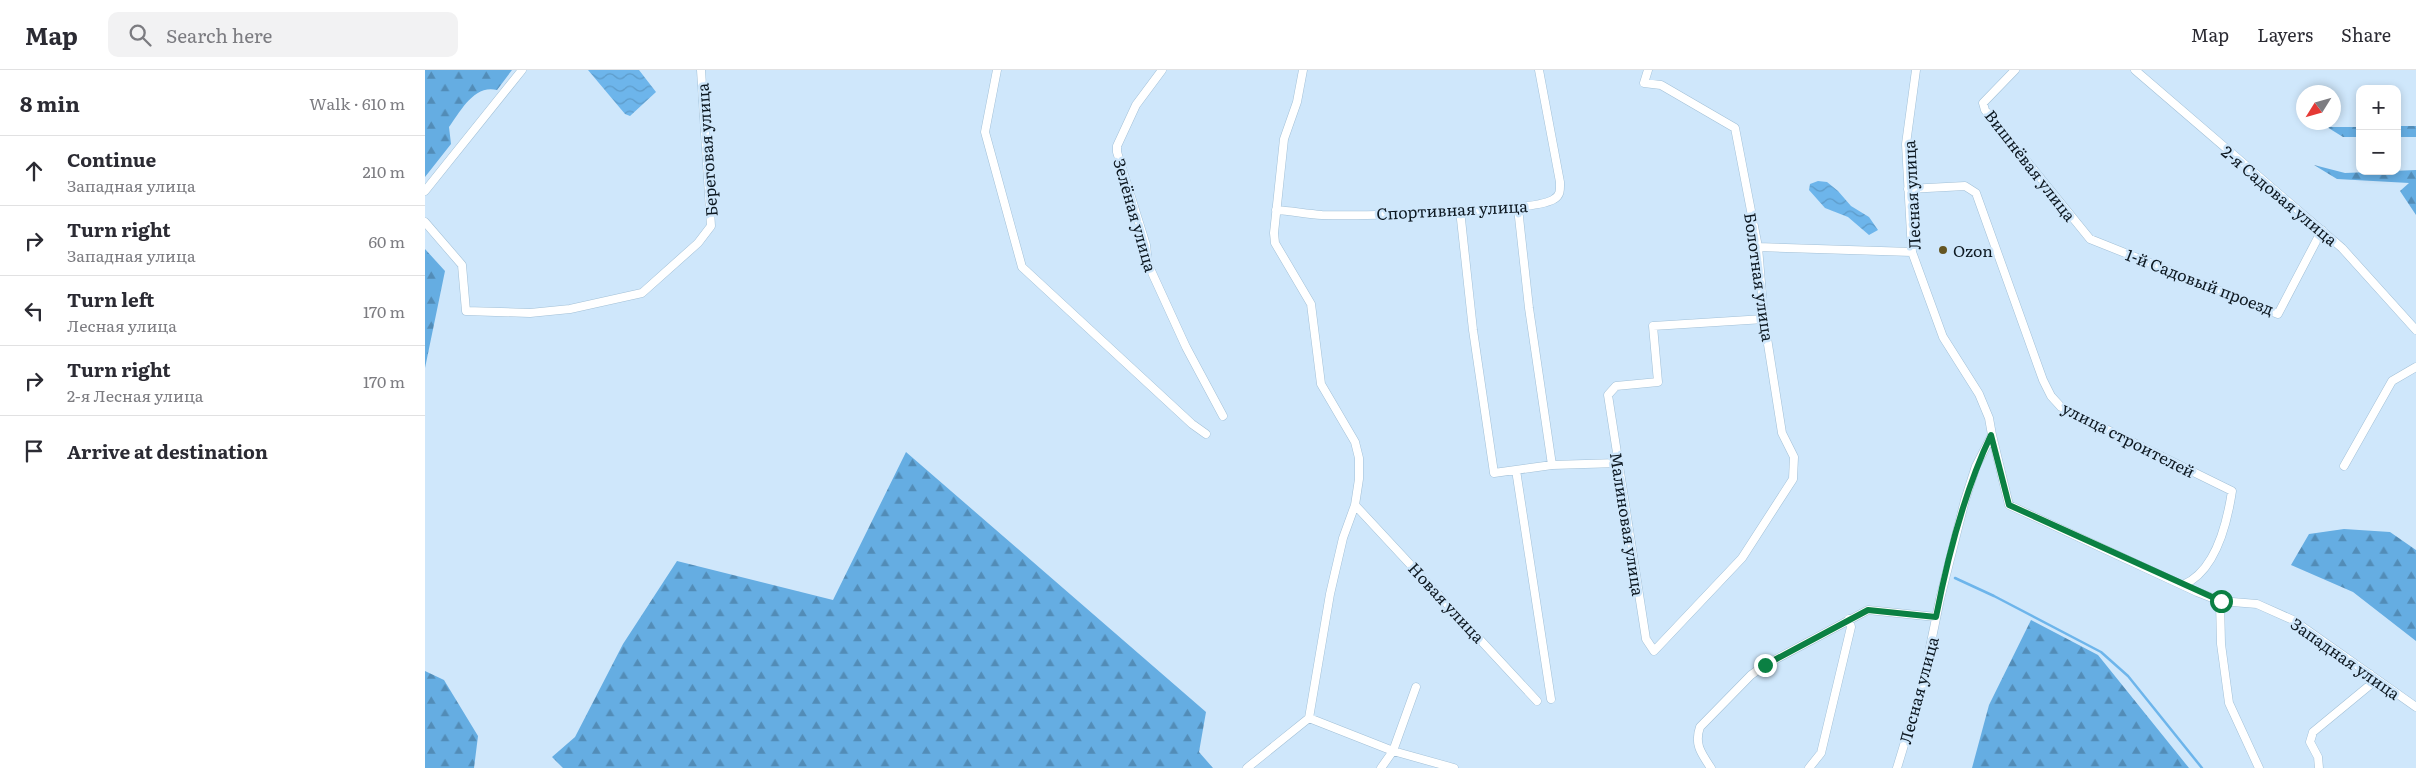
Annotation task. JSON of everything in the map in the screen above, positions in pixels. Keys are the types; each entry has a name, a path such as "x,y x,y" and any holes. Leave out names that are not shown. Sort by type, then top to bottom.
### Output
{"street":[{"path":"425,191 522,70"},
{"name":"Береговая улица","path":"425,222 462,265 467,311 530,313 554,311 642,292 698,243 711,226 701,70"},
{"path":"997,70 985,132 1022,267 1192,424 1206,434"},
{"name":"Зелёная улица","path":"1162,70 1136,105 1117,146 1117,152 1146,245 1148,264 1186,346 1223,416"},
{"path":"1247,768 1309,718 1332,584 1343,538 1355,505 1359,479 1359,458 1355,442 1321,384 1311,304 1275,243 1273,224 1284,138 1297,102 1303,70"},
{"name":"Спортивная улица","path":"1276,210 1322,215 1519,208 1548,203 1558,196 1560,191 1539,70"},
{"name":"Болотная улица","path":"1648,70 1645,83 1661,85 1735,128 1759,248 1764,318 1782,432 1794,457 1793,479"},
{"name":"Лесная улица","path":"1897,768 1922,686 1936,617 1965,500 1976,466 1991,435 1989,418 1979,394 1943,337 1912,252 1906,144 1916,70"},
{"name":"Вишнёвая улица","path":"2015,70 1983,103 1985,110 2090,239"},
{"name":"2-я Садовая улица","path":"2135,70 2342,248 2416,330"},
{"name":"улица строителей","path":"1909,189 1965,186 1976,193 2043,380 2051,396 2061,407 2233,491 2218,542 2203,572 2193,581 2183,585"},
{"path":"1519,208 1529,308 1552,465"},
{"path":"1460,210 1473,330 1494,473 1552,465 1618,463"},
{"name":"1-й Садовый проезд","path":"2090,239 2279,314 2322,230"},
{"path":"1759,248 1912,252"},
{"name":"Малиновая улица","path":"1764,318 1653,326 1658,382 1615,386 1608,394 1646,639 1654,650 1742,558 1793,479"},
{"path":"2344,466 2392,381 2416,367"},
{"name":"Западная улица","path":"1991,435 2009,505 2221,601 2257,604 2293,620 2416,706"},
{"path":"1516,470 1551,699"},
{"name":"Новая улица","path":"1355,505 1537,701"},
{"path":"2221,601 2221,644 2229,703 2259,768"},
{"path":"1711,768 1699,749 1696,738 1700,727 1751,675 1765,665 1868,610 1877,609 1936,617"},
{"path":"1809,768 1821,753 1851,627 1849,619"},
{"path":"2319,768 2318,758 2309,742 2313,732 2370,685 2370,674"},
{"path":"1381,768 1393,751 1416,687"},
{"path":"1309,718 1393,751 1454,768"}],"green space":[{"path":"425,70 512,70 497,90 481,91 463,107 449,127 451,144 425,177"},
{"path":"2401,126 2416,126 2416,137 2401,137"},
{"path":"2341,127 2356,127 2356,137 2343,137 2332,130 2341,130"},
{"path":"2314,165 2345,173 2356,173 2356,175 2401,175 2401,171 2416,170 2416,215 2400,191 2409,183 2337,179"},
{"path":"425,249 445,271 425,368"},
{"path":"906,452 1206,712 1199,752 1213,768 563,768 552,757 575,737 623,644 677,561 833,600"},
{"path":"2344,529 2390,532 2416,550 2416,641 2353,592 2291,565 2309,534"},
{"path":"2031,620 2098,655 2189,768 1972,768 1989,705"},
{"path":"425,671 444,680 478,736 474,768 425,768"}],"water":[{"path":"588,70 639,70 656,92 630,116 625,114"},
{"path":"1818,181 1827,182 1851,206 1869,217 1878,230 1869,235 1848,217 1825,208 1809,190 1810,184"}],"waterway":[{"path":"1955,578 1994,596 2101,652 2128,676 2202,768"}],"place":[{"name":"Ozon","path":"1943,250"}],"route":[{"path":"1765,665 1868,610 1877,609 1936,617 1965,500 1976,466 1991,435 2009,505 2197,592 2221,601"}]}
